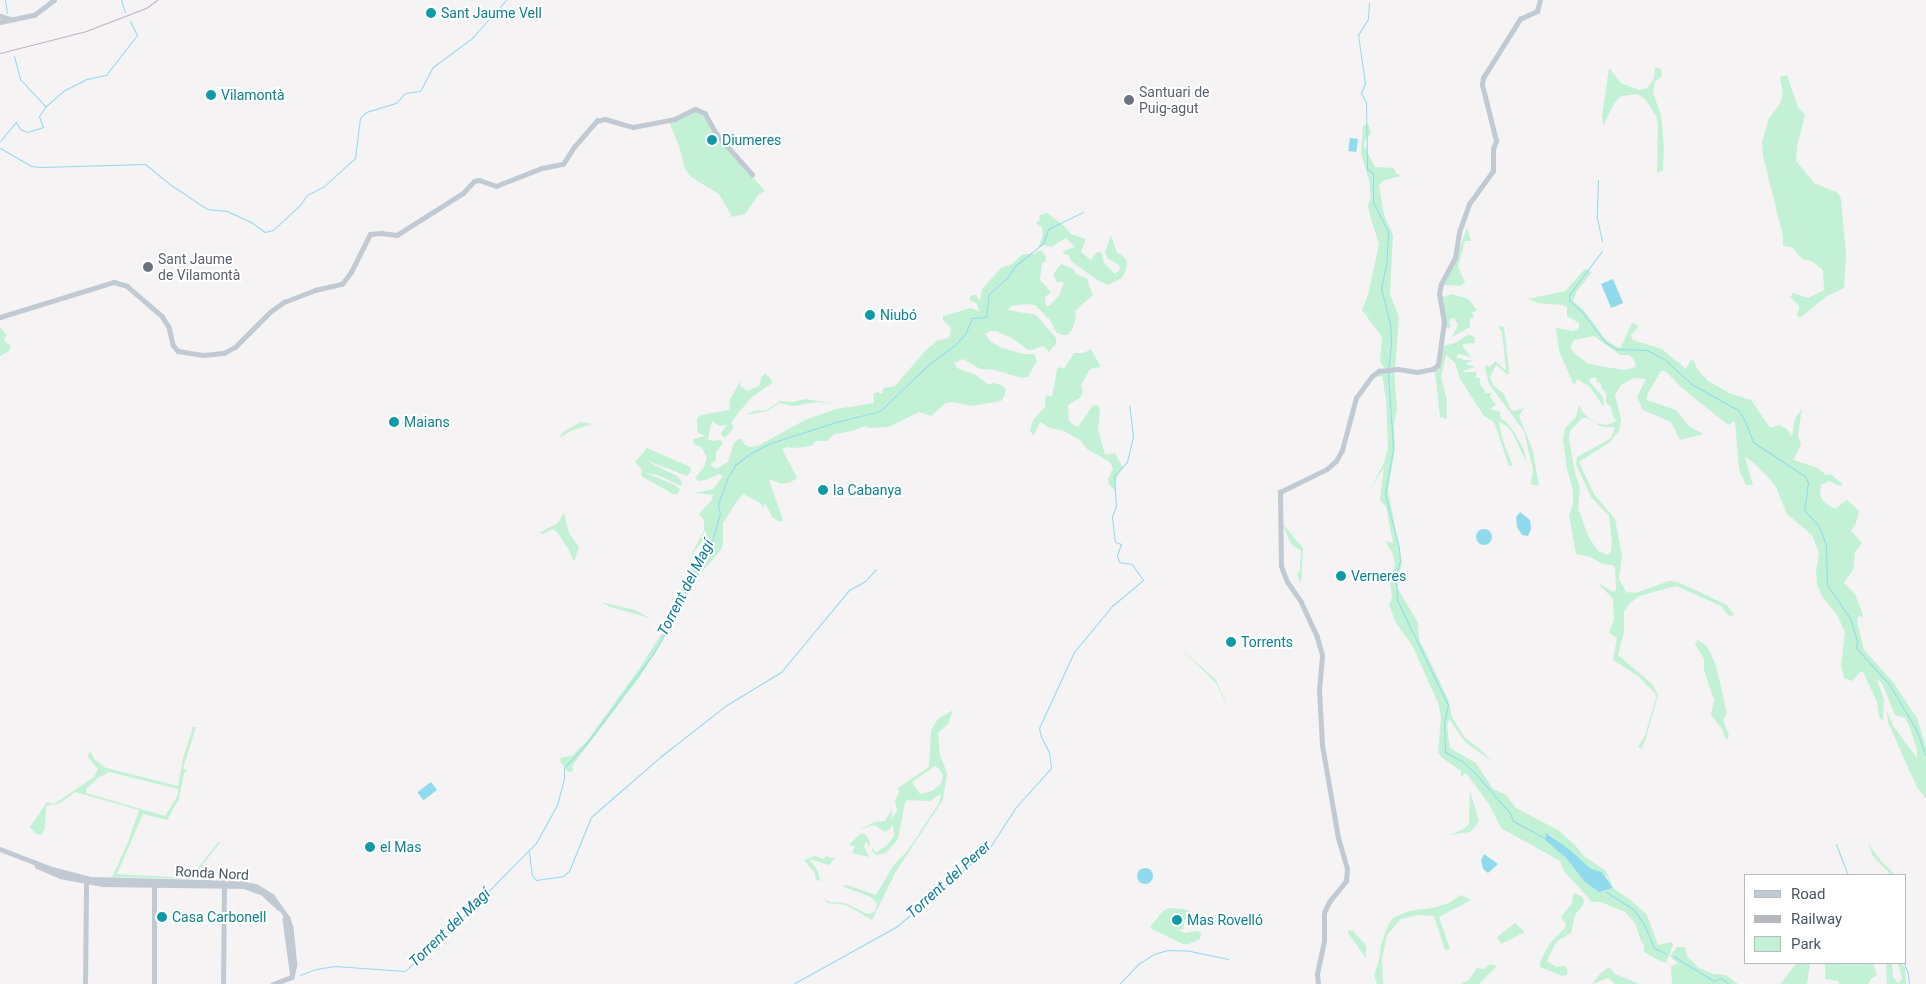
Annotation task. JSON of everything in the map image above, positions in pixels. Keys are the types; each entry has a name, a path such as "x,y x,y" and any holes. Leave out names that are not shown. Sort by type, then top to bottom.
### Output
{"street":[{"path":"0,22 34,14 54,0"},
{"path":"1318,984 1317,974 1324,942 1324,914 1329,902 1346,881 1347,869 1338,838 1322,745 1320,690 1323,670 1322,655 1317,637 1304,608 1287,582 1281,566 1280,492 1326,469 1336,461 1342,450 1356,398 1372,376 1379,371 1398,369 1417,372 1433,369 1438,365 1444,322 1439,294 1455,258 1459,232 1469,204 1493,171 1493,149 1496,141 1482,85 1483,78 1520,19 1537,11 1540,0"},
{"path":"0,16 10,19"},
{"path":"0,318 114,282 127,286 162,316 169,328 173,345 178,351 204,355 224,353 235,347 270,312 284,302 315,290 342,284 351,272 370,234 397,235 463,193 474,181 496,186 542,168 563,164 574,147 597,121 605,119 633,127 675,119 695,108 705,113 716,133 752,174"},
{"name":"Ronda Nord","path":"0,849 43,870 86,880 154,884 224,884 244,886 257,890 278,906 287,924 292,977 273,984"},
{"path":"85,984 86,880"},
{"path":"154,884 154,984"},
{"path":"223,984 224,884"}],"green space":[{"path":"1655,67 1661,69 1662,76 1655,82 1653,93 1661,115 1664,146 1663,170 1657,173 1658,126 1656,116 1646,100 1638,94 1621,96 1615,102 1603,126 1602,116 1609,68 1621,83 1639,90 1645,89 1650,85 1654,78"},
{"path":"1787,75 1798,107 1805,115 1797,147 1796,161 1814,183 1838,193 1841,199 1846,254 1844,288 1827,296 1800,318 1796,314 1799,311 1799,306 1790,297 1793,293 1808,298 1824,290 1823,270 1811,261 1802,259 1792,247 1783,246 1783,236 1763,156 1762,142 1769,118 1780,104 1783,94 1780,77"},
{"path":"691,111 698,111 706,118 724,145 765,191 759,194 745,214 732,217 719,194 691,177 685,169 679,146 669,122 675,121"},
{"path":"1369,125 1371,134 1365,140 1364,145 1375,167 1393,168 1397,174 1402,176 1385,180 1379,185 1384,215 1393,235 1390,294 1399,317 1395,368 1384,368 1380,361 1382,337 1362,310 1368,295 1379,244 1370,216 1368,205 1371,197 1369,180 1361,154 1363,126"},
{"path":"1047,213 1063,225 1071,234 1086,239 1081,252 1091,260 1097,252 1102,253 1104,263 1115,274 1120,269 1119,265 1107,258 1105,252 1111,235 1117,253 1121,254 1127,261 1126,270 1122,278 1108,285 1097,280 1071,261 1069,255 1064,254 1063,251 1075,247 1066,238 1051,247 1044,245 1038,248 1043,235 1042,228 1036,223 1040,220 1039,216"},
{"path":"1467,228 1471,241 1465,241 1458,267 1465,282 1461,286 1442,285 1456,258"},
{"path":"1038,251 1042,251 1046,257 1045,262 1042,263 1040,280 1051,292 1045,297 1046,306 1049,306 1059,296 1064,282 1057,282 1053,274 1061,264 1088,279 1093,295 1075,311 1076,318 1068,335 1056,332 1050,320 1035,305 1011,306 1008,310 1036,315 1056,338 1056,344 1049,352 1043,346 1032,350 1027,349 1012,338 996,331 990,331 985,334 991,342 1002,348 1023,354 1034,354 1037,361 1028,377 1021,378 995,370 980,369 963,359 954,363 957,368 976,375 989,385 993,383 1005,388 1005,395 1001,401 971,406 954,402 946,403 931,416 919,412 889,427 869,428 865,426 852,431 834,434 827,441 816,441 811,446 782,449 797,478 791,482 781,484 769,480 783,520 780,522 773,518 764,502 764,508 759,502 743,494 737,501 723,523 723,544 721,550 694,581 674,622 639,678 572,766 573,771 568,772 560,761 561,758 573,755 587,741 641,666 669,622 689,570 707,544 707,535 688,560 704,531 704,520 699,514 711,501 713,495 695,493 713,489 723,476 719,474 699,481 695,478 704,467 707,457 701,447 694,444 693,439 705,436 697,432 697,418 701,415 729,410 730,399 741,380 740,386 747,391 759,386 761,378 765,373 771,379 772,383 752,397 738,413 731,423 734,427 726,437 723,437 721,433 727,425 720,426 712,421 708,439 712,441 720,440 723,443 716,452 716,460 710,464 716,469 728,462 734,443 739,439 742,439 744,444 749,447 758,446 805,420 836,409 874,403 873,394 878,392 882,394 884,388 895,386 926,350 938,340 946,339 950,336 951,328 943,320 943,316 971,308 979,311 977,304 970,300 970,296 976,295 980,301 982,289 1001,268 1012,264 1023,254 1035,254"},
{"path":"1585,269 1592,272 1577,291 1573,301 1583,309 1605,339 1617,347 1621,347 1632,323 1639,326 1631,335 1633,340 1662,349 1686,369 1690,361 1694,360 1697,369 1708,381 1729,393 1751,400 1770,428 1779,425 1787,429 1792,437 1795,419 1802,408 1798,435 1801,445 1793,460 1816,467 1826,475 1830,474 1843,484 1840,486 1829,481 1821,485 1820,496 1825,503 1835,509 1847,500 1859,511 1856,523 1851,531 1862,543 1855,552 1853,570 1844,583 1855,594 1863,615 1863,617 1858,616 1857,621 1864,650 1893,682 1917,718 1926,747 1926,799 1917,787 1905,761 1888,722 1887,711 1894,727 1917,758 1917,750 1910,728 1905,718 1895,715 1882,683 1877,679 1884,700 1883,721 1879,717 1877,702 1863,672 1860,672 1852,681 1844,678 1841,665 1845,632 1837,615 1822,596 1817,585 1816,571 1819,553 1812,535 1787,514 1776,487 1754,463 1745,457 1753,485 1746,485 1739,469 1735,421 1728,425 1682,388 1665,371 1661,371 1647,395 1647,400 1676,410 1689,426 1703,434 1680,440 1671,422 1643,410 1637,397 1646,379 1634,378 1621,385 1615,395 1621,419 1619,431 1610,442 1579,462 1594,494 1615,519 1622,556 1619,579 1626,592 1636,593 1669,581 1678,582 1727,605 1734,614 1730,617 1721,606 1676,586 1639,596 1629,604 1624,612 1624,632 1618,655 1652,684 1658,695 1646,738 1642,748 1638,747 1645,735 1656,698 1655,693 1638,676 1613,660 1617,638 1609,633 1614,620 1613,599 1597,582 1613,592 1616,590 1615,568 1613,565 1603,564 1588,556 1576,554 1569,515 1573,504 1573,490 1567,469 1563,440 1565,428 1576,417 1579,405 1584,414 1594,422 1587,418 1582,418 1570,431 1569,439 1575,473 1580,488 1578,508 1588,536 1598,551 1607,555 1611,552 1612,543 1609,516 1591,497 1576,464 1577,457 1611,438 1615,427 1602,427 1595,423 1607,425 1617,421 1613,417 1611,407 1606,403 1606,393 1601,388 1601,383 1596,382 1597,378 1591,378 1589,381 1603,397 1604,407 1590,387 1577,379 1575,384 1573,383 1559,351 1556,328 1573,331 1579,328 1579,323 1567,316 1567,307 1563,305 1538,303 1528,299 1565,291","holes":["1594,336 1620,355 1629,355 1634,360 1636,367 1624,370 1587,363 1574,353 1570,347 1574,340"]},
{"path":"1441,294 1445,297 1452,294 1468,299 1477,310 1472,313 1474,317 1470,318 1470,327 1452,337 1458,325 1455,319 1451,318 1449,322 1451,327 1445,329"},
{"path":"1498,326 1504,327 1509,370 1508,375 1496,365 1490,377 1494,386 1504,394 1511,410 1515,411 1524,408 1519,416 1533,451 1539,486 1531,484 1533,470 1524,431 1489,384 1486,365 1489,367 1496,361 1505,370 1506,368 1502,332"},
{"path":"0,327 7,335 4,338 5,342 11,346 9,351 0,356"},
{"path":"1469,334 1474,337 1475,343 1463,344 1463,347 1471,357 1459,354 1456,358 1473,360 1465,364 1475,367 1461,372 1477,372 1475,378 1480,378 1480,384 1486,393 1491,393 1490,397 1496,405 1490,409 1500,412 1501,419 1506,421 1514,432 1524,450 1527,463 1512,432 1507,426 1499,422 1502,438 1513,466 1509,466 1494,422 1484,416 1460,379 1455,363 1446,355 1441,377 1447,400 1447,419 1440,417 1435,371 1439,366 1444,346 1455,343"},
{"path":"1091,349 1101,367 1090,369 1081,385 1083,392 1080,398 1068,405 1069,420 1078,427 1093,405 1098,405 1100,410 1098,429 1105,455 1115,453 1123,468 1117,476 1115,490 1109,485 1108,479 1113,469 1110,462 1087,449 1081,441 1064,431 1050,428 1040,422 1034,435 1030,431 1033,420 1045,407 1046,395 1052,397 1057,369 1059,367 1064,369 1074,353 1084,353"},
{"path":"1394,371 1397,409 1394,425 1395,448 1388,491 1402,562 1397,587 1418,623 1419,639 1448,699 1452,717 1465,738 1492,761 1465,742 1449,719 1447,726 1450,748 1476,763 1493,789 1506,795 1516,808 1558,830 1584,856 1606,871 1613,888 1647,915 1658,945 1672,942 1673,945 1666,963 1644,952 1644,945 1635,923 1625,912 1601,902 1592,902 1564,871 1560,861 1501,828 1489,804 1466,773 1461,777 1461,771 1441,757 1438,752 1441,717 1438,703 1412,645 1396,623 1389,605 1392,597 1390,584 1395,563 1392,552 1385,541 1393,543 1386,507 1380,500 1384,467 1369,491 1384,463 1388,448 1386,398 1382,376 1375,377 1363,394 1375,375","holes":["1549,834 1591,869 1602,872 1608,878 1609,886 1612,888 1599,892 1585,882 1566,858 1545,840"]},
{"path":"805,399 838,404 816,402 794,406 779,403 768,411 745,415 754,411 767,410 780,401 793,402"},
{"path":"581,422 592,424 573,430 559,438 563,432"},
{"path":"647,448 690,467 691,471 687,476 643,459 677,476 682,482 681,486 660,476 644,472 675,485 680,489 677,494 673,494 641,476 642,470 635,462"},
{"path":"564,513 569,533 579,547 574,562 569,550 557,532 552,529 543,534 539,533 558,523"},
{"path":"1282,523 1303,548 1301,584 1297,574 1300,570 1301,551 1291,544"},
{"path":"601,602 635,610 650,618 610,607"},
{"path":"1698,640 1707,646 1716,665 1727,714 1723,720 1729,736 1726,740 1722,729 1711,715 1714,700 1704,670 1704,659 1695,644"},
{"path":"1179,647 1216,680 1229,710 1216,683"},
{"path":"953,710 948,724 938,733 940,755 947,773 943,800 895,873 872,920 846,905 827,903 824,899 830,902 845,903 867,914 875,912 877,904 871,897 842,886 847,885 876,895 893,866 908,850 939,803 941,794 930,801 907,800 898,839 886,853 876,855 871,850 874,848 874,851 877,852 887,845 894,836 893,825 886,832 874,825 859,830 875,822 885,821 892,809 892,819 897,810 895,801 899,792 898,788 929,767 931,730 938,719","holes":["935,766 943,776 941,784 932,791 920,794 912,782"]},
{"path":"193,727 196,727 183,769 187,770 184,773 179,799 167,820 143,814 117,874 190,878 219,841 220,843 191,879 112,877 128,842 139,810 75,792 60,803 46,806 45,828 41,835 36,834 30,827 47,802 54,804 94,777 98,769 88,757 90,750 94,759 106,768 178,786 183,758","holes":["109,772 178,789 178,795 165,816 86,793 86,789 98,778"]},
{"path":"1470,790 1479,822 1470,832 1450,835 1469,824"},
{"path":"861,833 867,836 870,843 869,847 866,841 865,845 863,844 869,857 852,853 855,846 849,845"},
{"path":"1868,844 1882,862 1895,874 1890,874 1873,856"},
{"path":"815,856 823,859 827,856 832,859 837,856 829,865 809,859 818,871 820,881 816,880 815,873 804,860"},
{"path":"1573,893 1581,896 1584,900 1583,905 1575,915 1571,933 1559,940 1547,961 1556,967 1565,966 1568,970 1567,975 1562,976 1540,967 1540,962 1550,943 1565,928 1566,924 1561,917 1572,903"},
{"path":"1461,895 1471,900 1439,917 1450,949 1445,950 1434,916 1417,915 1401,919 1387,935 1382,958 1383,984 1377,984 1374,975 1379,960 1381,944 1389,923 1393,918 1408,911 1433,908 1449,903"},
{"path":"1168,908 1185,909 1199,918 1196,927 1185,919 1183,930 1177,929 1184,933 1198,931 1201,933 1200,939 1189,944 1183,944 1152,929 1150,927 1162,912"},
{"path":"1515,923 1525,932 1501,944 1497,937"},
{"path":"1349,930 1353,931 1366,945 1366,958 1348,933"},
{"path":"1677,947 1685,947 1687,956 1699,968 1713,974 1726,975 1738,984 1672,984 1671,967 1676,964 1680,966 1670,956"},
{"path":"1490,964 1497,966 1479,984 1461,984 1469,980 1477,968 1484,969"},
{"path":"1796,964 1810,964 1807,984 1780,984"},
{"path":"1825,964 1873,964 1877,975 1868,984 1839,984 1838,981 1825,979"},
{"path":"1886,964 1892,964 1893,977 1898,983 1902,979 1898,964 1902,964 1905,968 1906,984 1887,984"},
{"path":"1609,967 1615,974 1640,984 1615,984 1608,978 1592,984"}],"water":[{"path":"1350,138 1358,139 1356,152 1348,151"},
{"path":"1613,279 1623,303 1611,308 1601,284"},
{"path":"1520,512 1530,520 1531,529 1528,536 1522,535 1517,527 1516,517"},
{"path":"1484,529 1490,531 1492,537 1490,543 1484,545 1478,543 1476,537 1478,531"},
{"path":"431,782 437,790 423,800 417,792"},
{"path":"1546,833 1570,850 1591,869 1602,872 1613,888 1599,892 1585,882 1566,858 1545,840"},
{"path":"1484,854 1498,864 1488,873 1483,869 1481,860"},
{"path":"1142,868 1148,868 1153,873 1151,882 1142,884 1137,879 1137,873"}],"waterway":[{"path":"5,0 7,13"},
{"path":"121,0 125,12"},
{"path":"0,148 31,166 145,164 171,185 207,209 227,211 251,222 265,232 273,230 300,205 307,195 323,187 355,158 360,118 366,112 396,103 405,93 420,91 433,67 472,38 506,0"},
{"path":"1369,3 1368,19 1358,35 1365,83 1361,93 1366,102 1367,169 1373,173 1373,202 1388,232 1386,265 1381,288 1390,323 1391,345 1388,368"},
{"path":"0,141 16,122 20,129 27,132 43,127 39,116 46,106 63,91 87,79 106,75 137,35 130,21"},
{"path":"14,56 20,79 45,106"},
{"path":"1598,180 1597,218 1602,241"},
{"name":"Torrent del Magí","path":"300,975 316,969 335,966 405,971 445,935 536,843 557,805 564,778 564,768 590,739 653,654 667,630 697,565 710,548 720,514 718,504 727,479 735,465 751,453 771,443 836,422 880,411 929,364 954,346 965,334 972,318 986,317 989,294 1007,278 1015,266 1043,243 1048,229 1083,212"},
{"path":"1602,251 1569,295 1569,300 1583,313 1605,342 1616,349 1647,350 1664,359 1693,385 1738,410 1743,417 1753,442 1805,476 1808,483 1804,510 1819,526 1826,545 1827,585 1850,618 1857,641 1856,648 1889,684 1916,729 1926,757"},
{"path":"1388,373 1393,449 1385,494 1399,548 1400,561 1396,574 1397,600 1448,705 1444,722 1445,752 1462,761 1474,772 1510,813 1513,821 1545,838"},
{"name":"Torrent del Perer","path":"793,984 896,927 990,847 1016,807 1051,768 1049,752 1041,737 1039,728 1074,652 1112,606 1143,580 1132,564 1119,562 1117,555 1121,544 1115,542 1112,516 1116,506 1114,476 1127,462 1133,436 1129,405"},
{"path":"529,852 532,875 536,880 563,876 569,871 591,817 660,757 725,706 781,672 849,590 865,581 876,569"},
{"path":"1836,844 1848,874"},
{"path":"1606,892 1633,909 1644,924 1654,948 1667,954"},
{"path":"1119,984 1138,964 1154,954 1167,950 1190,951 1228,959"},
{"path":"1673,956 1714,981 1721,978 1729,984"},
{"path":"1904,964 1909,984"}],"railway":[{"path":"0,53 86,31 146,8 157,0"}],"place":[{"name":"Sant Jaume Vell","path":"431,13"},
{"name":"Vilamontà","path":"211,95"},
{"name":"Santuari de Puig-agut","path":"1129,100"},
{"name":"Diumeres","path":"712,140"},
{"name":"Sant Jaume de Vilamontà","path":"148,267"},
{"name":"Niubó","path":"870,315"},
{"name":"Maians","path":"394,422"},
{"name":"la Cabanya","path":"823,490"},
{"name":"Verneres","path":"1341,576"},
{"name":"Torrents","path":"1231,642"},
{"name":"el Mas","path":"370,847"},
{"name":"Casa Carbonell","path":"162,917"},
{"name":"Mas Rovelló","path":"1177,920"}]}
